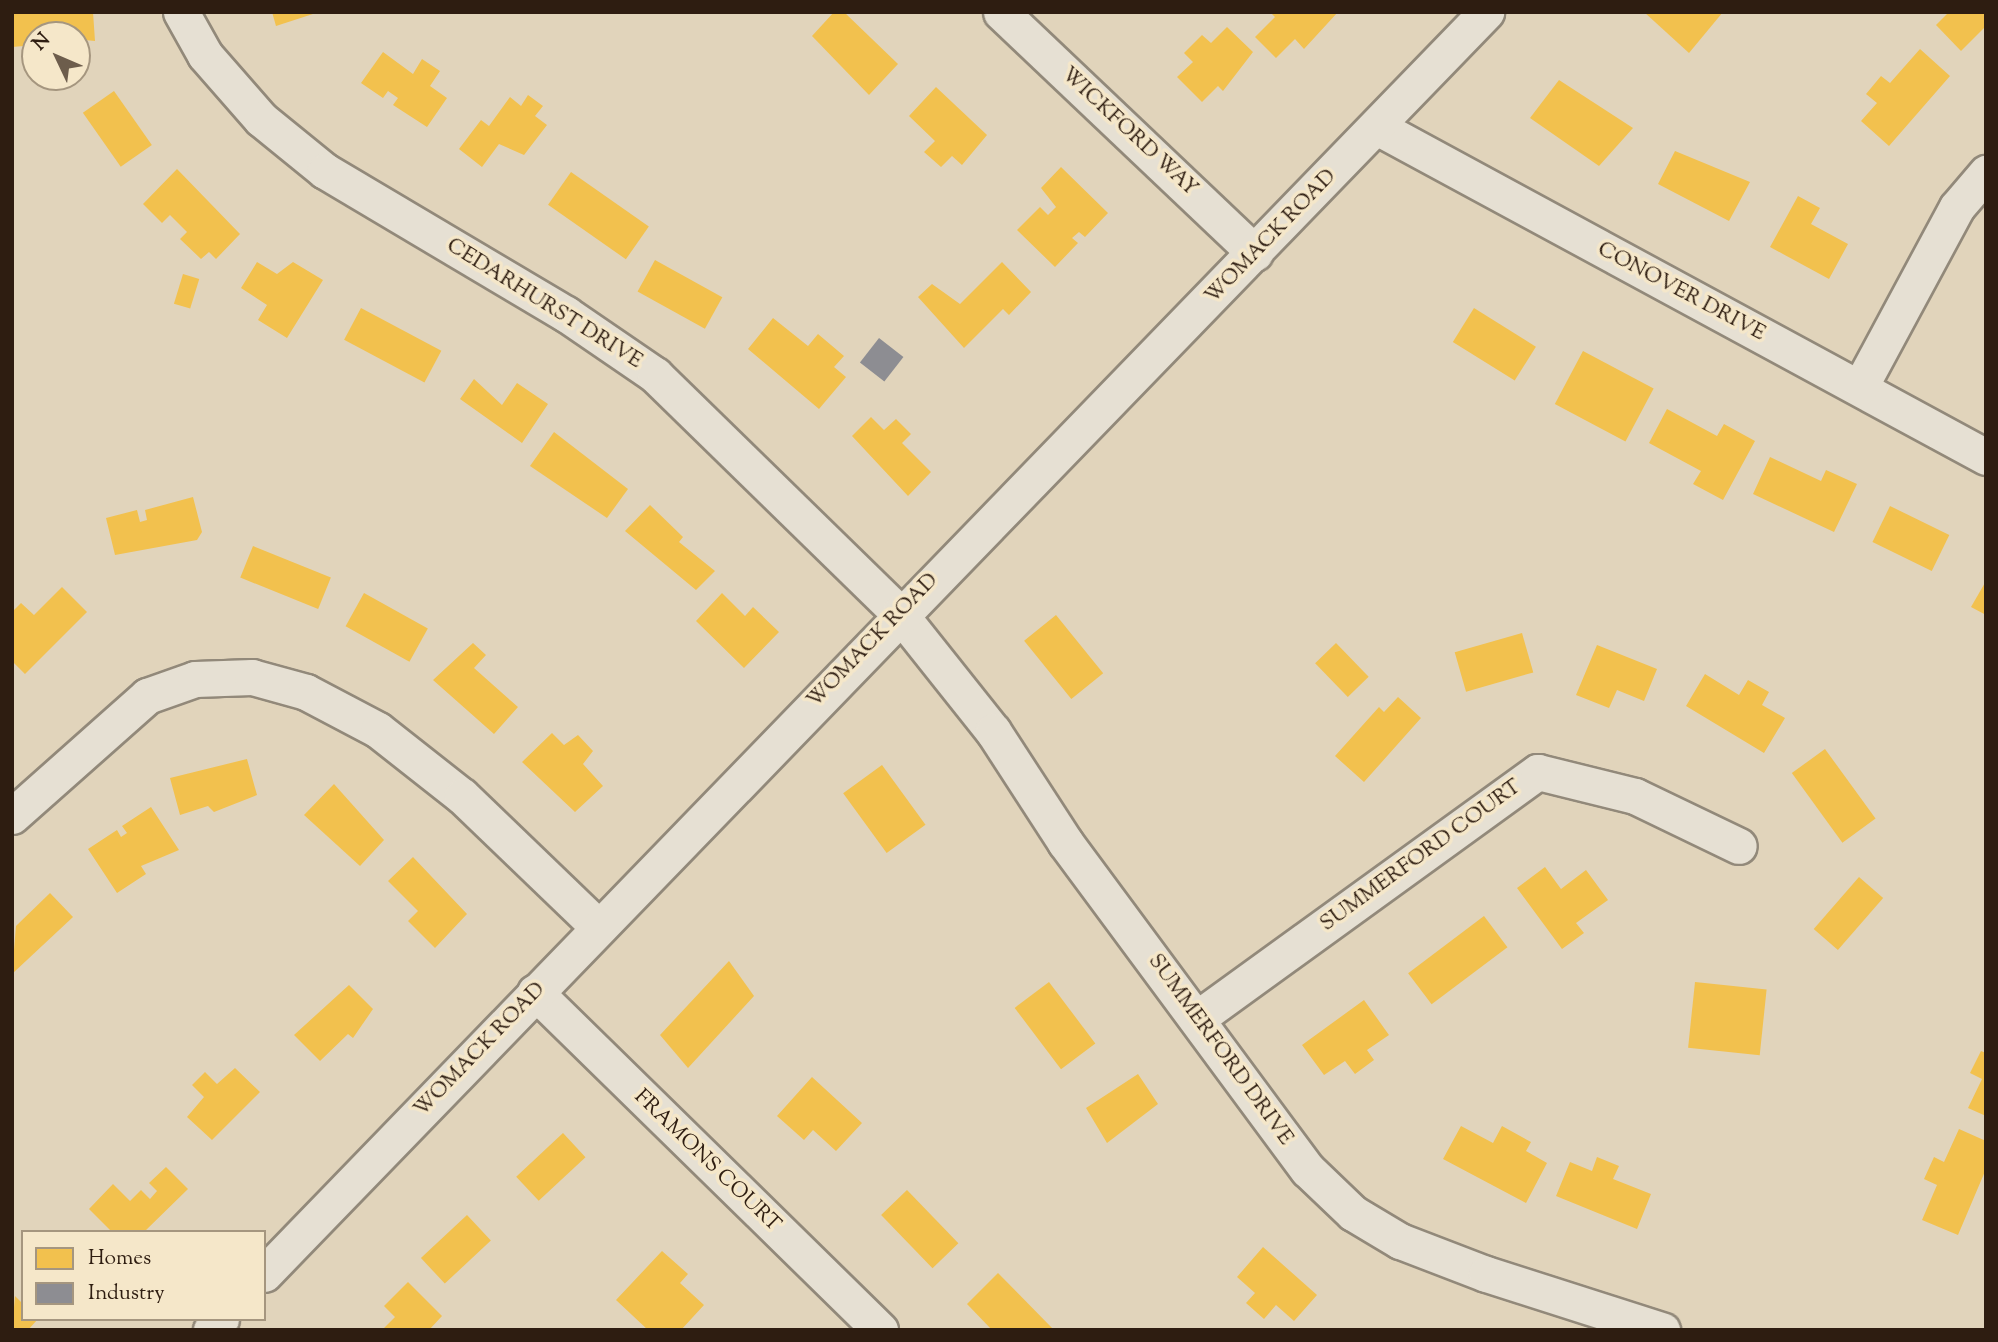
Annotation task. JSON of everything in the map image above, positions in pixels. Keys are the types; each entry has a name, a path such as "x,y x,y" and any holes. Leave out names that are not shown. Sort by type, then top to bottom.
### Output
{"street":[{"name":"CEDARHURST DRIVE","path":"181,12 205,55 261,119 325,171 566,314 655,375 899,613"},
{"name":"WICKFORD WAY","path":"1002,12 1255,254"},
{"name":"WOMACK ROAD","path":"266,1272 899,613 1255,254 1486,12"},
{"name":"CONOVER DRIVE","path":"1377,127 1986,457"},
{"path":"1860,387 1957,207 1986,173"},
{"name":"SUMMERFORD DRIVE","path":"899,613 993,731 1065,842 1199,1017 1308,1170 1353,1213 1399,1241 1486,1274 1662,1330"},
{"path":"12,816 147,696 195,679 252,677 306,692 378,730 462,796 598,927"},
{"name":"SUMMERFORD COURT","path":"1199,1017 1538,772 1635,796 1739,846"},
{"name":"FRAMONS COURT","path":"535,992 880,1330"}],"building: Homes":[{"path":"12,12 93,12 95,41 91,41 91,21 21,21 21,46 12,47"},
{"path":"272,12 316,12 316,13 276,26"},
{"path":"834,12 844,12 898,64 869,95 812,36"},
{"path":"1270,12 1338,12 1304,49 1295,39 1276,58 1255,37 1275,17"},
{"path":"1644,12 1723,12 1689,53"},
{"path":"1949,12 1986,12 1986,26 1961,51 1936,25"},
{"path":"1227,27 1253,52 1223,91 1218,86 1202,102 1177,77 1193,62 1184,53 1202,35 1211,43"},
{"path":"1920,49 1950,76 1889,146 1861,121 1877,103 1866,94 1881,76 1890,83"},
{"path":"383,52 413,74 422,59 440,71 430,86 447,98 427,127 393,105 398,98 388,91 383,98 361,83"},
{"path":"1559,80 1633,128 1599,166 1530,118"},
{"path":"936,87 987,135 962,165 952,156 941,167 924,152 935,141 909,116"},
{"path":"114,91 152,145 121,167 83,113"},
{"path":"528,95 543,106 535,116 547,125 524,155 499,144 482,167 459,149 481,120 489,126 510,97 521,106"},
{"path":"1675,151 1750,182 1729,221 1658,184"},
{"path":"1061,167 1108,213 1085,237 1079,232 1072,238 1078,243 1055,267 1017,230 1040,207 1048,215 1056,207 1041,188"},
{"path":"177,169 240,234 216,259 209,252 201,259 180,239 187,232 170,215 162,223 143,204"},
{"path":"571,172 649,226 626,259 548,205"},
{"path":"1798,196 1820,208 1811,224 1848,244 1829,279 1770,247"},
{"path":"655,260 722,297 705,329 638,291"},
{"path":"257,262 277,274 293,262 323,280 287,338 258,320 267,305 241,288"},
{"path":"1002,262 1031,292 1009,315 1003,309 964,348 918,297 932,284 960,304"},
{"path":"183,274 199,279 190,309 174,304"},
{"path":"361,308 441,351 424,383 344,340"},
{"path":"1474,308 1536,347 1515,381 1453,342"},
{"path":"773,318 808,346 818,334 844,356 834,367 846,377 819,409 748,349"},
{"path":"1583,351 1654,389 1625,442 1555,404"},
{"path":"474,379 502,405 517,383 548,404 522,443 460,399"},
{"path":"1667,409 1717,436 1724,424 1755,441 1723,500 1693,484 1701,471 1649,443"},
{"path":"871,417 884,430 896,419 911,434 902,443 931,472 908,496 852,436"},
{"path":"554,432 628,489 607,518 530,466"},
{"path":"1770,457 1821,481 1826,470 1857,484 1834,532 1753,494"},
{"path":"193,497 202,532 197,540 115,555 106,518 137,510 140,522 147,520 145,510"},
{"path":"650,505 683,537 679,542 715,571 696,590 625,531"},
{"path":"1890,506 1949,535 1932,571 1872,542"},
{"path":"253,546 331,577 318,609 240,578"},
{"path":"1986,581 1986,615 1971,607"},
{"path":"62,587 87,612 25,674 12,661 12,612 21,603 34,615"},
{"path":"364,593 428,628 409,662 346,626"},
{"path":"722,593 745,616 753,607 779,632 744,668 696,621"},
{"path":"1056,615 1103,673 1071,699 1024,641"},
{"path":"1522,633 1533,672 1466,692 1455,652"},
{"path":"473,643 486,655 474,668 518,707 494,734 433,680"},
{"path":"1336,643 1369,677 1348,697 1315,663"},
{"path":"1597,645 1657,669 1644,701 1617,690 1609,708 1576,695"},
{"path":"1705,674 1739,695 1748,680 1769,692 1762,705 1785,718 1764,753 1686,706"},
{"path":"1398,697 1421,718 1364,782 1335,756 1379,707 1384,712"},
{"path":"552,733 564,745 578,735 593,751 583,764 603,786 575,812 522,762"},
{"path":"1825,749 1876,819 1842,843 1792,773"},
{"path":"247,759 257,795 214,812 208,806 180,815 170,778"},
{"path":"882,765 925,825 887,853 843,793"},
{"path":"334,784 384,840 360,866 304,815"},
{"path":"151,807 179,850 141,866 146,874 117,893 88,849 117,830 121,837 127,833 122,826"},
{"path":"413,857 467,914 435,948 408,921 418,911 388,881"},
{"path":"1545,867 1561,889 1586,870 1608,900 1576,923 1584,933 1562,949 1517,888"},
{"path":"1859,877 1883,898 1838,950 1814,929"},
{"path":"50,893 73,917 12,974 16,926"},
{"path":"1484,916 1507,947 1432,1004 1408,973"},
{"path":"729,961 754,996 688,1068 660,1035"},
{"path":"1049,982 1095,1043 1061,1069 1015,1008"},
{"path":"1695,982 1767,990 1760,1055 1688,1048"},
{"path":"349,985 373,1009 353,1038 348,1034 320,1061 294,1035"},
{"path":"1364,1000 1389,1035 1367,1050 1374,1060 1355,1074 1345,1061 1324,1075 1302,1045"},
{"path":"1981,1051 1986,1053 1986,1116 1968,1108 1982,1079 1970,1073"},
{"path":"235,1068 260,1092 212,1140 187,1117 204,1097 192,1085 205,1072 217,1084"},
{"path":"1138,1074 1158,1104 1107,1143 1086,1108"},
{"path":"812,1077 862,1123 836,1151 813,1130 804,1140 777,1116"},
{"path":"1461,1126 1493,1143 1502,1126 1531,1142 1526,1151 1547,1163 1526,1203 1443,1159"},
{"path":"1959,1129 1986,1141 1986,1169 1958,1235 1922,1220 1937,1185 1924,1179 1934,1157 1944,1162"},
{"path":"563,1133 586,1157 539,1201 516,1177"},
{"path":"1597,1157 1619,1166 1613,1179 1651,1194 1637,1229 1556,1196 1570,1162 1592,1171"},
{"path":"166,1167 188,1189 146,1230 110,1230 89,1209 113,1184 130,1201 141,1190 150,1199 157,1191 149,1183"},
{"path":"907,1190 958,1243 933,1268 881,1215"},
{"path":"467,1215 491,1241 445,1284 421,1258"},
{"path":"1263,1247 1317,1295 1294,1321 1276,1305 1264,1319 1246,1303 1255,1293 1237,1277"},
{"path":"662,1251 688,1274 680,1283 704,1305 681,1330 648,1330 616,1300"},
{"path":"998,1273 1054,1330 992,1330 967,1304"},
{"path":"408,1282 442,1316 429,1330 382,1330 395,1317 384,1306"},
{"path":"15,1296 21,1302 21,1321 36,1321 28,1330 12,1330"}],"building: Industry":[{"path":"879,338 903,357 884,382 860,362"}]}
